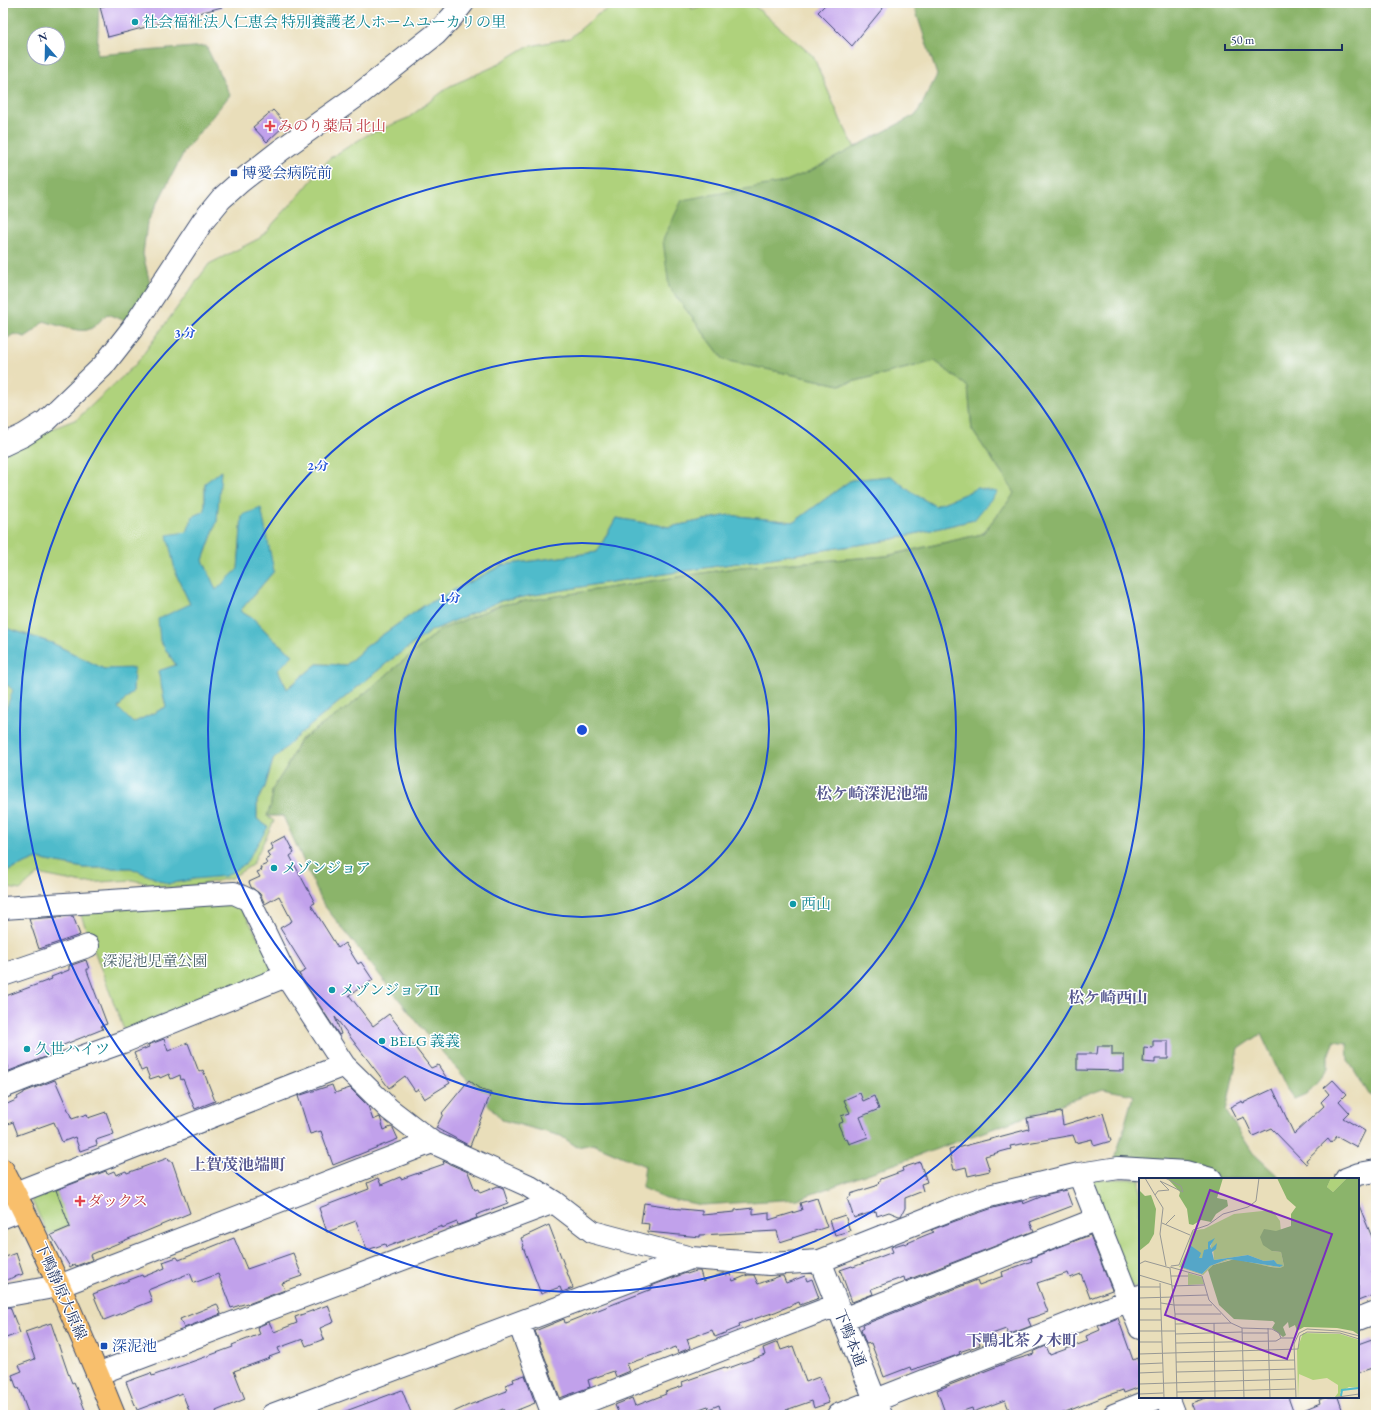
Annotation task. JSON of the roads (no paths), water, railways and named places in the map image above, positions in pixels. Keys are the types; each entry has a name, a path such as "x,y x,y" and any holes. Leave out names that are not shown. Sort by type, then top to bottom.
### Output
{"main road":[{"name":"下鴨静原大原線","path":"3,1170 59,1286 98,1374 114,1415"}],"street":[{"path":"3,445 24,435 46,421 103,366 132,329 203,221 221,199 280,150 360,93 436,34 463,3"},
{"path":"3,908 234,893 249,900 286,976 344,1065 389,1109 432,1142 527,1185 554,1202 593,1232 691,1258 769,1264 820,1261 954,1208 989,1196 1079,1174 1119,1168 1186,1172 1207,1178"},
{"path":"3,975 88,946"},
{"path":"3,1087 123,1042 286,976"},
{"path":"3,1217 19,1201 344,1065"},
{"path":"3,1296 59,1286 432,1142"},
{"path":"1349,1178 1376,1171"},
{"path":"1079,1174 1097,1219 1134,1298 1139,1323"},
{"path":"98,1374 554,1202"},
{"path":"519,1323 553,1415 1097,1219"},
{"path":"272,1415 691,1258"},
{"name":"下鴨本通","path":"820,1261 878,1408"},
{"path":"838,1415 878,1408 1134,1298"},
{"path":"1359,1319 1376,1312"},
{"path":"1114,1415 1157,1398"},
{"path":"1167,1398 1174,1415"}],"water":[{"path":"221,471 217,521 203,560 216,590 238,569 242,515 261,508 274,571 240,611 255,620 274,640 293,655 278,670 287,689 317,664 346,665 368,645 425,605 503,565 597,552 616,518 669,527 729,515 794,522 851,480 891,476 911,492 935,506 977,488 997,492 974,520 884,541 598,584 500,601 431,631 392,659 295,738 273,760 265,787 257,801 257,819 268,827 245,864 226,876 194,879 168,884 131,868 84,868 37,859 3,873 3,717 13,690 3,681 3,627 52,643 104,669 134,668 133,691 118,708 133,723 166,707 158,671 176,665 160,641 158,619 190,604 176,574 167,535 187,532 193,516 205,511 205,483"}],"place":[{"name":"社会福祉法人仁恵会 特別養護老人ホームユーカリの里","path":"135,22"},
{"name":"みのり薬局 北山","path":"270,126"},
{"name":"博愛会病院前","path":"234,173"},
{"name":"メゾンジョア","path":"274,868"},
{"name":"西山","path":"793,904"},
{"name":"メゾンジョアⅡ","path":"332,990"},
{"name":"BELG 義義","path":"382,1041"},
{"name":"久世ハイツ","path":"27,1049"},
{"name":"ダックス","path":"80,1201"},
{"name":"深泥池","path":"104,1346"}],"district":[{"name":"松ケ崎深泥池端","path":"872,793"},
{"name":"松ケ崎西山","path":"1108,997"},
{"name":"上賀茂池端町","path":"238,1164"},
{"name":"下鴨北茶ノ木町","path":"1022,1340"}],"park label":[{"name":"深泥池児童公園","path":"155,961"}]}
